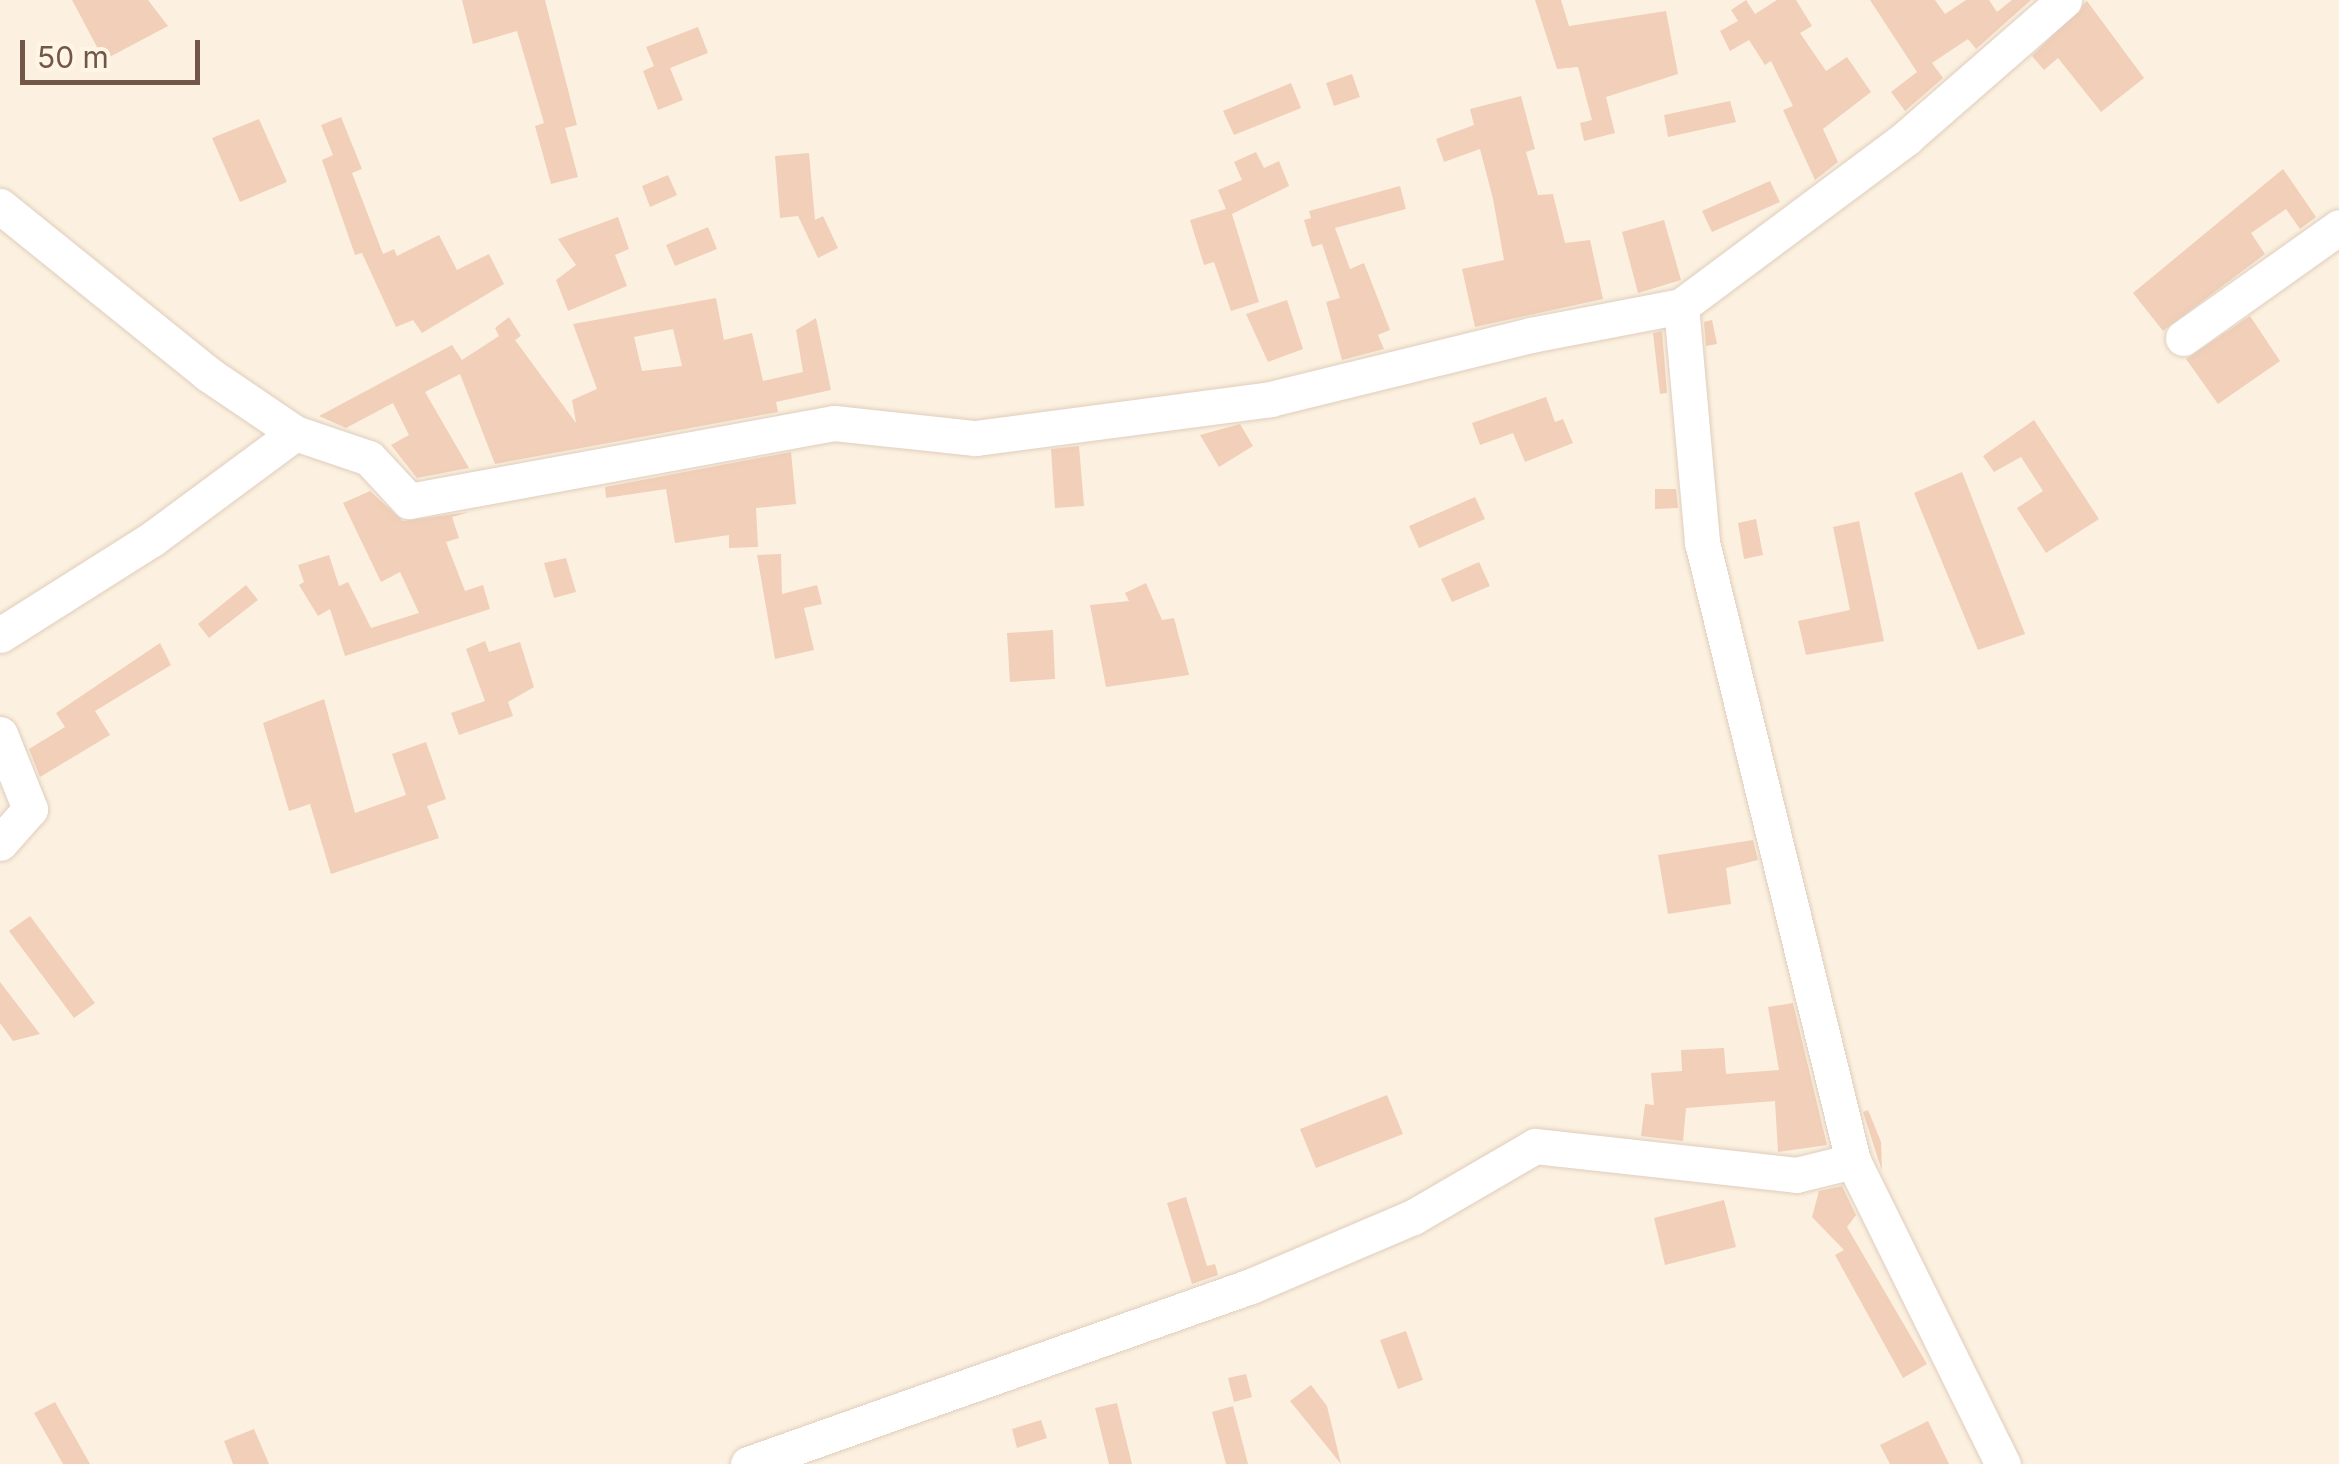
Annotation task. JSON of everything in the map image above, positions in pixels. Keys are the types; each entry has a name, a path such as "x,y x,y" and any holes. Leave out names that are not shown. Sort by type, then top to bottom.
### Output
{"street":[{"path":"0,206 208,374 294,434 370,458 409,501 834,423 975,438 1270,399 1532,335 1681,306 1906,138 2064,0"},
{"path":"2182,338 2339,227"},
{"path":"1681,306 1702,542 1853,1161 2003,1464"},
{"path":"0,635 168,528 294,434"},
{"path":"0,734 30,809 0,843"},
{"path":"748,1464 1251,1286 1413,1217 1535,1146 1796,1174 1853,1161"}],"building":[{"path":"72,0 148,0 168,26 104,60"},
{"path":"462,0 545,0 577,125 565,128 578,177 551,184 535,126 544,123 517,31 473,44"},
{"path":"1535,0 1561,0 1569,26 1666,11 1678,74 1606,97 1615,133 1584,141 1580,123 1592,120 1578,67 1557,69"},
{"path":"1746,0 1755,14 1777,0 1796,0 1812,26 1800,33 1826,71 1847,57 1871,92 1823,129 1838,162 1815,180 1783,110 1793,106 1771,61 1765,65 1749,40 1730,51 1720,31 1738,21 1731,10"},
{"path":"1870,0 1935,0 1945,14 1966,0 1989,0 1997,12 2012,0 2031,0 1976,49 1968,39 1932,63 1943,78 1905,111 1891,92 1917,72"},
{"path":"2087,1 2144,78 2101,112 2058,58 2044,70 2032,56"},
{"path":"698,27 708,53 670,68 683,100 658,110 643,71 654,66 646,47"},
{"path":"1352,74 1360,97 1334,106 1326,83"},
{"path":"1291,83 1301,108 1234,135 1223,111"},
{"path":"1521,96 1535,149 1526,152 1538,195 1553,194 1565,243 1590,240 1603,299 1475,327 1462,269 1504,260 1493,199 1480,149 1444,162 1436,139 1474,125 1470,109"},
{"path":"1730,101 1736,122 1668,137 1664,115"},
{"path":"341,117 362,169 352,173 383,254 394,249 397,256 439,235 457,270 489,254 504,284 422,333 413,320 396,327 362,253 355,255 322,160 333,155 321,125"},
{"path":"259,119 287,182 240,202 212,138"},
{"path":"1256,152 1264,168 1279,161 1289,186 1232,214 1259,302 1231,311 1214,262 1204,265 1190,220 1226,209 1218,190 1242,180 1234,162"},
{"path":"809,153 815,220 823,216 838,248 818,258 798,216 780,218 775,156"},
{"path":"2283,169 2316,217 2300,229 2286,209 2251,233 2265,254 2163,331 2133,293"},
{"path":"668,175 677,195 650,207 642,186"},
{"path":"1770,181 1780,202 1712,232 1702,211"},
{"path":"1400,186 1406,209 1335,228 1350,269 1364,263 1390,330 1378,335 1384,349 1342,360 1326,302 1340,298 1322,244 1312,247 1304,220 1311,218 1309,211"},
{"path":"618,217 629,249 615,255 627,286 568,311 556,280 576,265 558,239"},
{"path":"1664,220 1681,280 1638,293 1622,232"},
{"path":"708,227 717,249 675,266 666,245"},
{"path":"716,298 724,340 752,333 763,381 803,372 796,330 816,318 831,390 776,402 778,412 495,464 460,374 425,392 469,468 417,478 391,445 409,435 393,403 346,428 319,416 452,345 462,360 499,336 495,328 509,317 521,336 515,340 576,423 572,400 597,389 573,324","holes":["673,329 682,366 642,371 634,337"]},
{"path":"1287,300 1303,349 1268,362 1246,314"},
{"path":"2250,316 2280,361 2218,404 2186,359"},
{"path":"1712,320 1717,344 1706,346 1704,322"},
{"path":"1662,331 1667,393 1660,394 1653,333"},
{"path":"1546,397 1555,422 1563,419 1573,443 1525,462 1513,433 1480,445 1472,423"},
{"path":"2034,420 2099,519 2046,553 2017,508 2043,491 2021,457 1994,472 1983,456"},
{"path":"1240,424 1253,446 1219,467 1200,435"},
{"path":"1079,446 1084,506 1055,508 1051,449"},
{"path":"791,452 796,504 756,508 758,547 729,548 729,535 675,543 666,489 606,498 605,487"},
{"path":"1962,472 2025,634 1978,650 1914,493"},
{"path":"1655,489 1676,489 1678,508 1655,509"},
{"path":"370,491 403,521 469,512 452,517 459,538 446,542 465,591 483,585 490,609 345,656 330,609 318,616 299,585 304,582 298,565 329,555 339,586 348,582 371,628 419,613 400,572 381,582 343,503"},
{"path":"1475,497 1485,519 1419,548 1409,526"},
{"path":"1756,519 1763,555 1744,559 1738,523"},
{"path":"1859,521 1884,641 1806,655 1798,621 1850,610 1833,527"},
{"path":"781,554 782,594 817,585 822,604 804,608 814,650 775,659 757,555"},
{"path":"566,558 576,592 554,598 544,563"},
{"path":"1479,562 1490,586 1452,602 1441,579"},
{"path":"1146,583 1162,620 1174,618 1189,675 1106,687 1090,605 1129,601 1125,593"},
{"path":"246,585 258,600 209,638 198,624"},
{"path":"1053,630 1055,679 1010,682 1007,633"},
{"path":"485,641 489,652 520,642 534,687 508,702 513,716 459,735 451,713 485,701 466,649"},
{"path":"160,643 171,665 95,711 110,735 40,777 29,749 65,727 56,713"},
{"path":"324,699 355,813 406,795 392,754 426,742 446,799 427,806 439,838 331,874 310,804 289,811 263,723"},
{"path":"1753,840 1758,860 1726,868 1731,904 1668,914 1658,855"},
{"path":"30,916 95,1003 74,1018 9,931"},
{"path":"0,982 40,1034 13,1041 0,1023"},
{"path":"1793,1003 1827,1145 1778,1152 1775,1101 1686,1108 1683,1141 1641,1136 1645,1104 1654,1105 1651,1073 1682,1071 1681,1050 1724,1048 1726,1074 1779,1070 1768,1007"},
{"path":"1387,1095 1403,1134 1316,1168 1300,1129"},
{"path":"1868,1110 1881,1142 1882,1171 1863,1112"},
{"path":"1842,1186 1856,1215 1847,1227 1927,1364 1903,1378 1835,1255 1844,1250 1812,1217 1819,1191"},
{"path":"1186,1197 1207,1266 1215,1264 1218,1275 1192,1284 1167,1203"},
{"path":"1724,1200 1736,1247 1665,1265 1654,1218"},
{"path":"1406,1331 1423,1380 1398,1389 1380,1340"},
{"path":"1246,1374 1252,1397 1234,1402 1228,1378"},
{"path":"1311,1385 1327,1406 1341,1464 1290,1401"},
{"path":"55,1402 90,1464 63,1464 34,1413"},
{"path":"1117,1403 1132,1464 1109,1464 1095,1408"},
{"path":"1233,1406 1248,1464 1226,1464 1212,1412"},
{"path":"1041,1420 1047,1438 1017,1448 1012,1429"},
{"path":"1928,1421 1949,1464 1890,1464 1880,1445"},
{"path":"254,1429 269,1464 233,1464 224,1441"}]}
